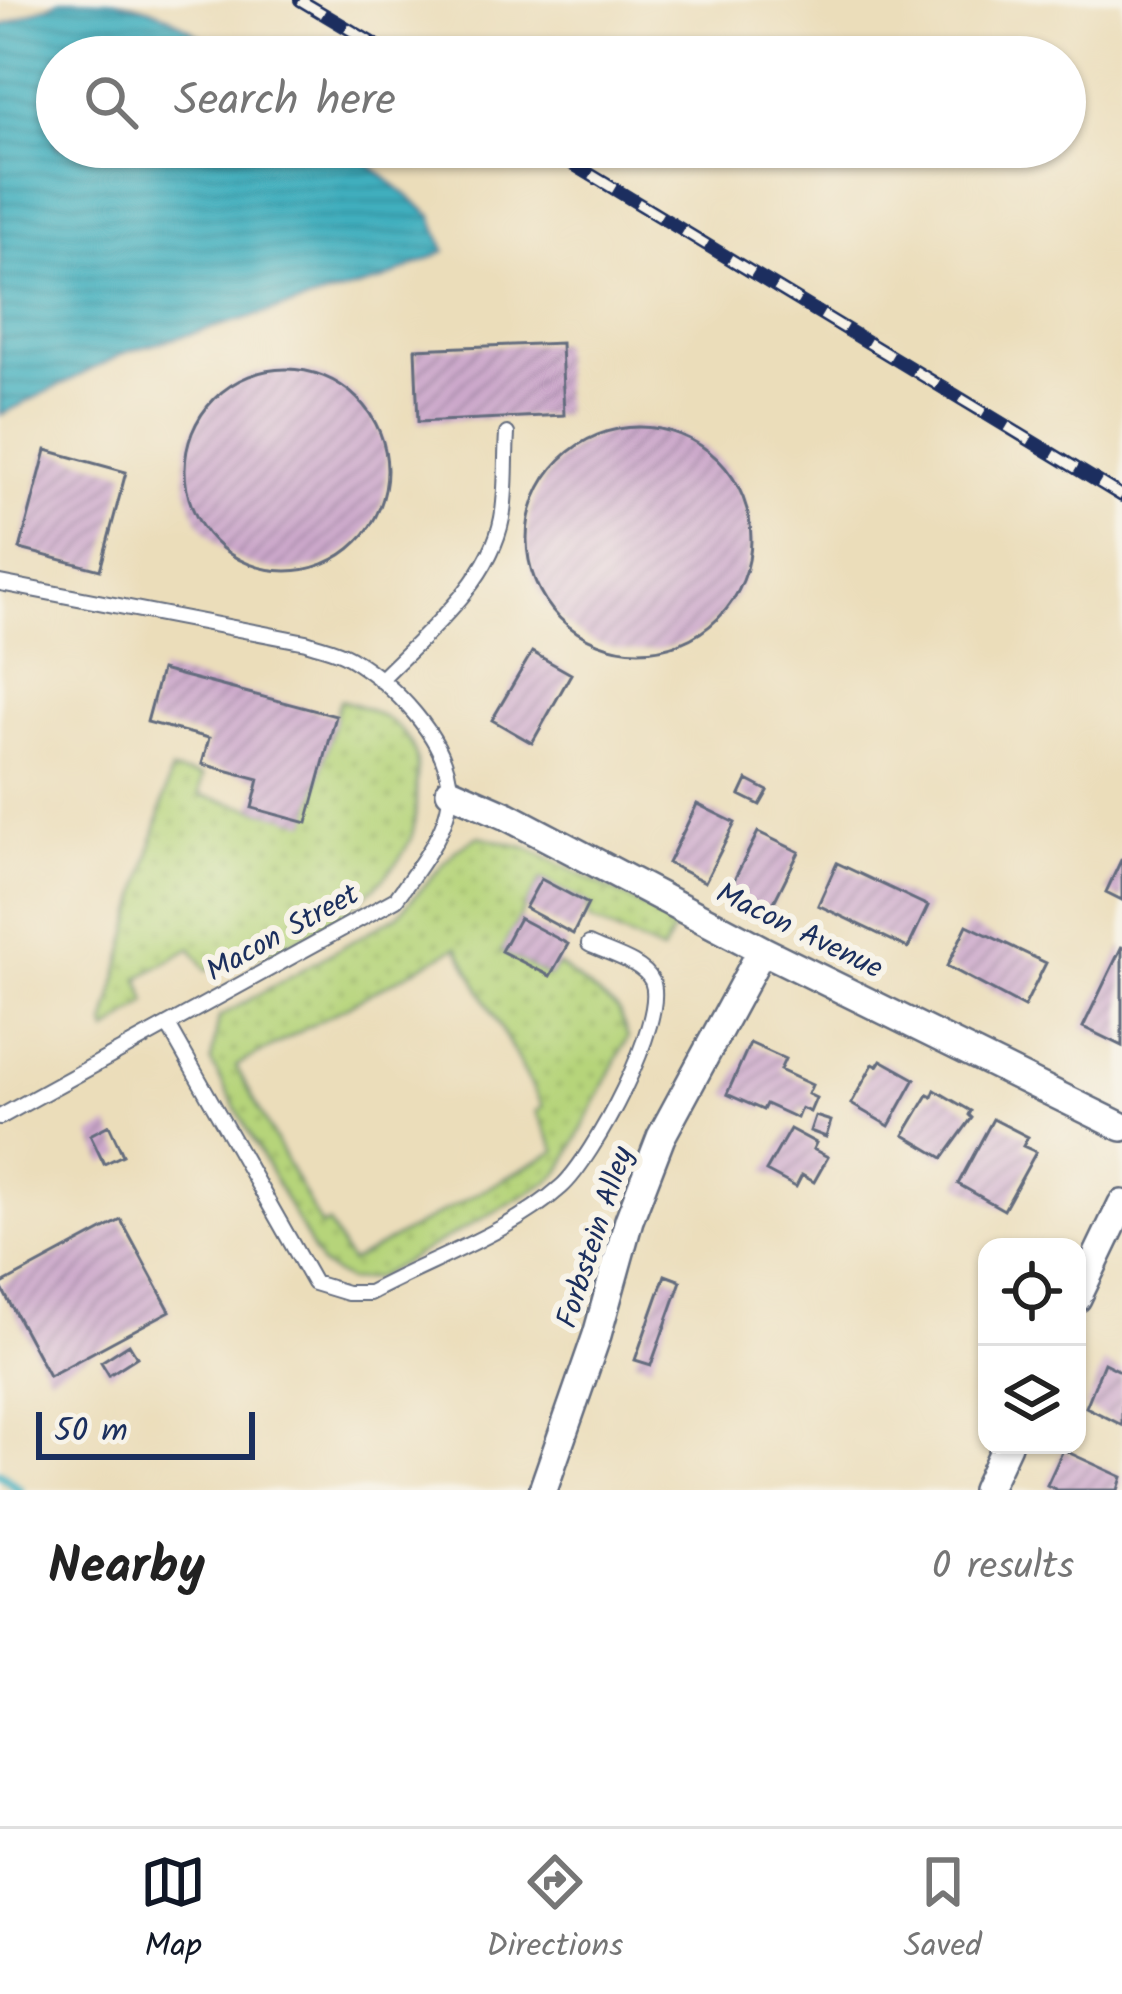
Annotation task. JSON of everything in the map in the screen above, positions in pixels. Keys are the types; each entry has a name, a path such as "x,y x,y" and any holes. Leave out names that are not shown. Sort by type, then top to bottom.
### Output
{"street":[{"name":"Macon Avenue","path":"450,790 1122,1127"},
{"name":"Forbstein Alley","path":"543,1490 597,1335 628,1220 661,1137 762,950"},
{"path":"1086,1279 1122,1204"},
{"path":"986,1490 1003,1454"}],"lane":[{"path":"380,680 454,602 495,541 502,517 507,434"},
{"path":"0,583 306,642 347,656 420,718 438,750 450,790"},
{"name":"Macon Street","path":"0,1117 396,899 426,856 450,790"},
{"path":"169,1027 314,1282 347,1293 369,1293 494,1230 561,1188 588,1157 651,1022 653,998 652,981 640,967 590,944"}],"green space":[{"path":"340,700 382,716 412,746 417,776 415,817 400,857 353,905 295,941 206,970 191,948 139,978 147,1002 107,1032 105,1025 171,771 202,776 200,795 307,822"},
{"path":"479,836 527,848 677,923 662,952 589,919 588,904 541,879 501,951 550,976 560,966 618,1010 628,1037 561,1171 550,1181 375,1278 348,1281 321,1265 211,1062 219,1017 398,915 457,849","holes":["457,947 543,1107 536,1111 556,1151 350,1262 328,1223 321,1226 236,1066"]}],"water":[{"path":"61,0 113,2 168,16 199,36 36,36 36,168 374,168 432,216 445,251 381,281 129,351 0,415 0,27"}],"building":[{"path":"561,343 564,415 418,422 415,349"},
{"path":"286,369 325,377 358,398 379,431 387,470 379,509 358,542 325,563 286,571 247,563 214,542 193,509 185,470 193,431 214,398 247,377"},
{"path":"639,427 682,436 718,460 742,496 751,539 742,582 718,618 682,642 639,651 596,642 560,618 536,582 527,539 536,496 560,460 596,436"},
{"path":"46,450 126,472 100,570 20,549"},
{"path":"532,652 571,674 532,743 492,720"},
{"path":"161,670 336,716 307,823 252,808 259,779 202,764 209,738 147,722"},
{"path":"747,780 768,791 760,805 740,795"},
{"path":"697,804 735,823 705,882 668,863"},
{"path":"758,832 799,852 768,914 727,894"},
{"path":"1122,858 1122,900 1106,892"},
{"path":"837,863 928,906 908,948 818,905"},
{"path":"541,879 588,904 573,934 525,908"},
{"path":"519,918 568,944 550,976 501,951"},
{"path":"967,925 1046,963 1024,1007 947,966"},
{"path":"1122,946 1122,1046 1083,1027"},
{"path":"750,1043 785,1059 780,1070 812,1085 808,1094 816,1098 810,1112 801,1108 797,1118 727,1094"},
{"path":"881,1060 915,1079 889,1126 851,1104 873,1064"},
{"path":"935,1090 971,1111 972,1118 943,1158 904,1135"},
{"path":"815,1116 831,1121 826,1137 810,1131"},
{"path":"993,1119 1028,1137 1023,1146 1036,1152 1004,1210 958,1184"},
{"path":"109,1125 123,1155 104,1164 90,1135"},
{"path":"790,1129 816,1143 813,1149 828,1157 814,1182 802,1175 796,1187 766,1171"},
{"path":"121,1220 170,1311 49,1376 0,1285"},
{"path":"665,1275 681,1281 651,1365 635,1360"},
{"path":"129,1344 137,1357 109,1375 101,1362"},
{"path":"1104,1363 1122,1372 1122,1425 1086,1407"},
{"path":"1061,1454 1072,1454 1122,1477 1118,1490 1057,1490 1047,1485"}],"waterway":[{"path":"0,1473 20,1490"}],"railway":[{"path":"300,0 361,36"},
{"path":"580,168 1122,496"}]}
